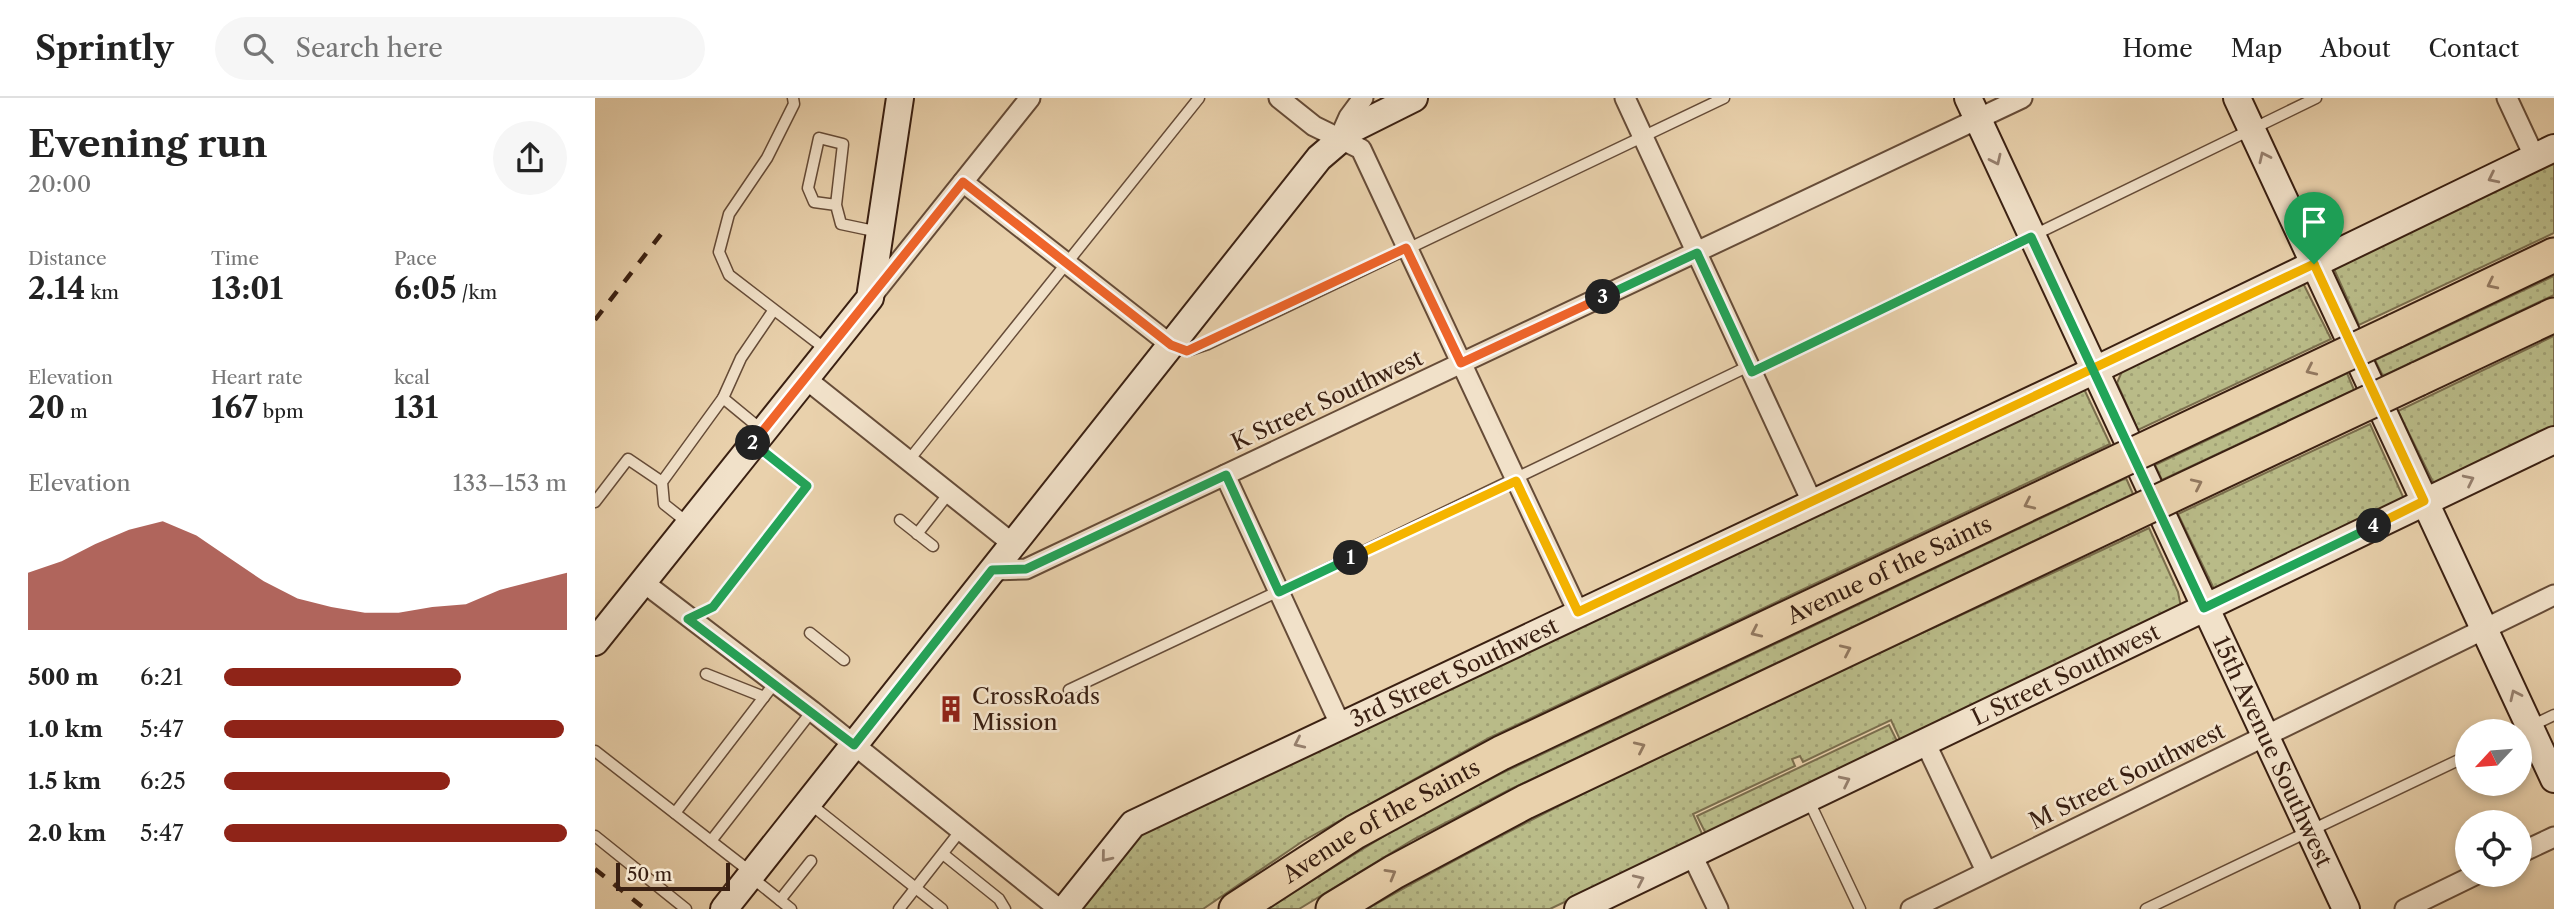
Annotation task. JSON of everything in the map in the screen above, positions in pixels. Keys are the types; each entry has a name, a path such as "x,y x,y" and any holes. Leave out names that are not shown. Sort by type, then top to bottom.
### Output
{"highway":[{"name":"Avenue of the Saints","path":"1236,909 1355,832 1501,753 2554,255"},
{"path":"1333,909 1394,872 1525,802 2554,315"}],"street":[{"path":"870,298 900,98"},
{"path":"595,642 1030,98"},
{"path":"1279,98 1314,126 1347,132 1361,149 1578,612"},
{"path":"1347,132 1349,117 1363,98"},
{"path":"724,909 1319,158 1347,132 1414,98"},
{"path":"1625,98 1812,504"},
{"name":"K Street Southwest","path":"992,570 1026,569 1697,253 1973,109 2022,98"},
{"path":"2237,98 2484,629 2520,719"},
{"path":"2507,98 2544,153"},
{"name":"15th Avenue Southwest","path":"1973,109 2346,909"},
{"name":"3rd Street Southwest","path":"1065,909 1133,824 2093,371 2544,153"},
{"path":"963,182 1171,345"},
{"path":"806,379 1013,544"},
{"name":"L Street Southwest","path":"1578,909 2554,440"},
{"path":"1226,475 1341,724"},
{"path":"643,582 769,691 812,711 1059,909"},
{"name":"M Street Southwest","path":"1916,908 1986,871 2554,595"},
{"path":"1925,742 1986,871"},
{"path":"2532,742 2554,779"},
{"path":"2532,847 2554,837"},
{"path":"1692,855 1718,909"},
{"path":"2405,909 2455,885"}],"lane":[{"path":"793,98 794,104 767,158 729,214 719,252 729,275 773,312 828,351"},
{"path":"909,460 1199,98"},
{"path":"1171,345 1187,351 1208,344 1724,98"},
{"path":"1069,690 2031,237 2316,98"},
{"path":"836,205 814,202 808,188 819,138 843,144 836,205 841,224 880,232"},
{"path":"689,524 664,504 662,482 723,398 741,358 773,312"},
{"path":"688,619 713,607 807,486 723,398"},
{"path":"595,502 628,459 662,482"},
{"path":"917,534 950,492"},
{"path":"899,520 933,546"},
{"path":"810,634 843,660"},
{"path":"674,813 769,691 706,674"},
{"path":"711,841 812,711"},
{"path":"2532,725 2554,715"},
{"path":"595,751 711,841 791,909"},
{"path":"2146,909 2455,762"},
{"path":"1808,799 1860,909"},
{"path":"808,803 942,909"},
{"path":"899,909 961,830"},
{"path":"595,836 686,909"},
{"path":"943,853 999,899 1005,909"},
{"path":"780,900 811,861"}],"green space":[{"path":"2554,160 2554,233 2359,325 2334,269"},
{"path":"2554,276 2554,295 2383,376 2375,360"},
{"path":"2302,281 2331,339 2138,430 2117,383 2123,369"},
{"path":"2554,336 2554,427 2434,484 2398,411"},
{"path":"2347,373 2354,390 2162,480 2155,465"},
{"path":"2084,389 2110,444 1489,738 1303,841 1203,909 1078,909 1136,835"},
{"path":"2370,424 2404,499 2215,591 2178,514"},
{"path":"2126,478 2133,494 1509,790 1414,839 1299,909 1266,909 1405,823 1500,774"},
{"path":"2149,528 2178,592 2181,607 1901,742 1891,720 1803,762 1800,756 1792,759 1795,766 1693,814 1703,836 1550,909 1367,909 1558,806 1655,758"},
{"path":"1889,725 1898,743 1706,834 1697,816"}],"railway":[{"path":"595,320 665,229"},
{"path":"595,869 645,909"}],"place":[{"name":"CrossRoads Mission","path":"951,709"}],"route":[{"path":"2314,264 2093,371 1812,504 1578,612 1516,481 1279,592 1226,475 1026,569 992,570 854,745 688,619 713,607 807,486 753,443 963,182 1171,345 1187,351 1208,344 1406,248 1461,363 1697,253 1752,372 2031,237 2093,371 2204,608 2424,501 2314,264"}]}
